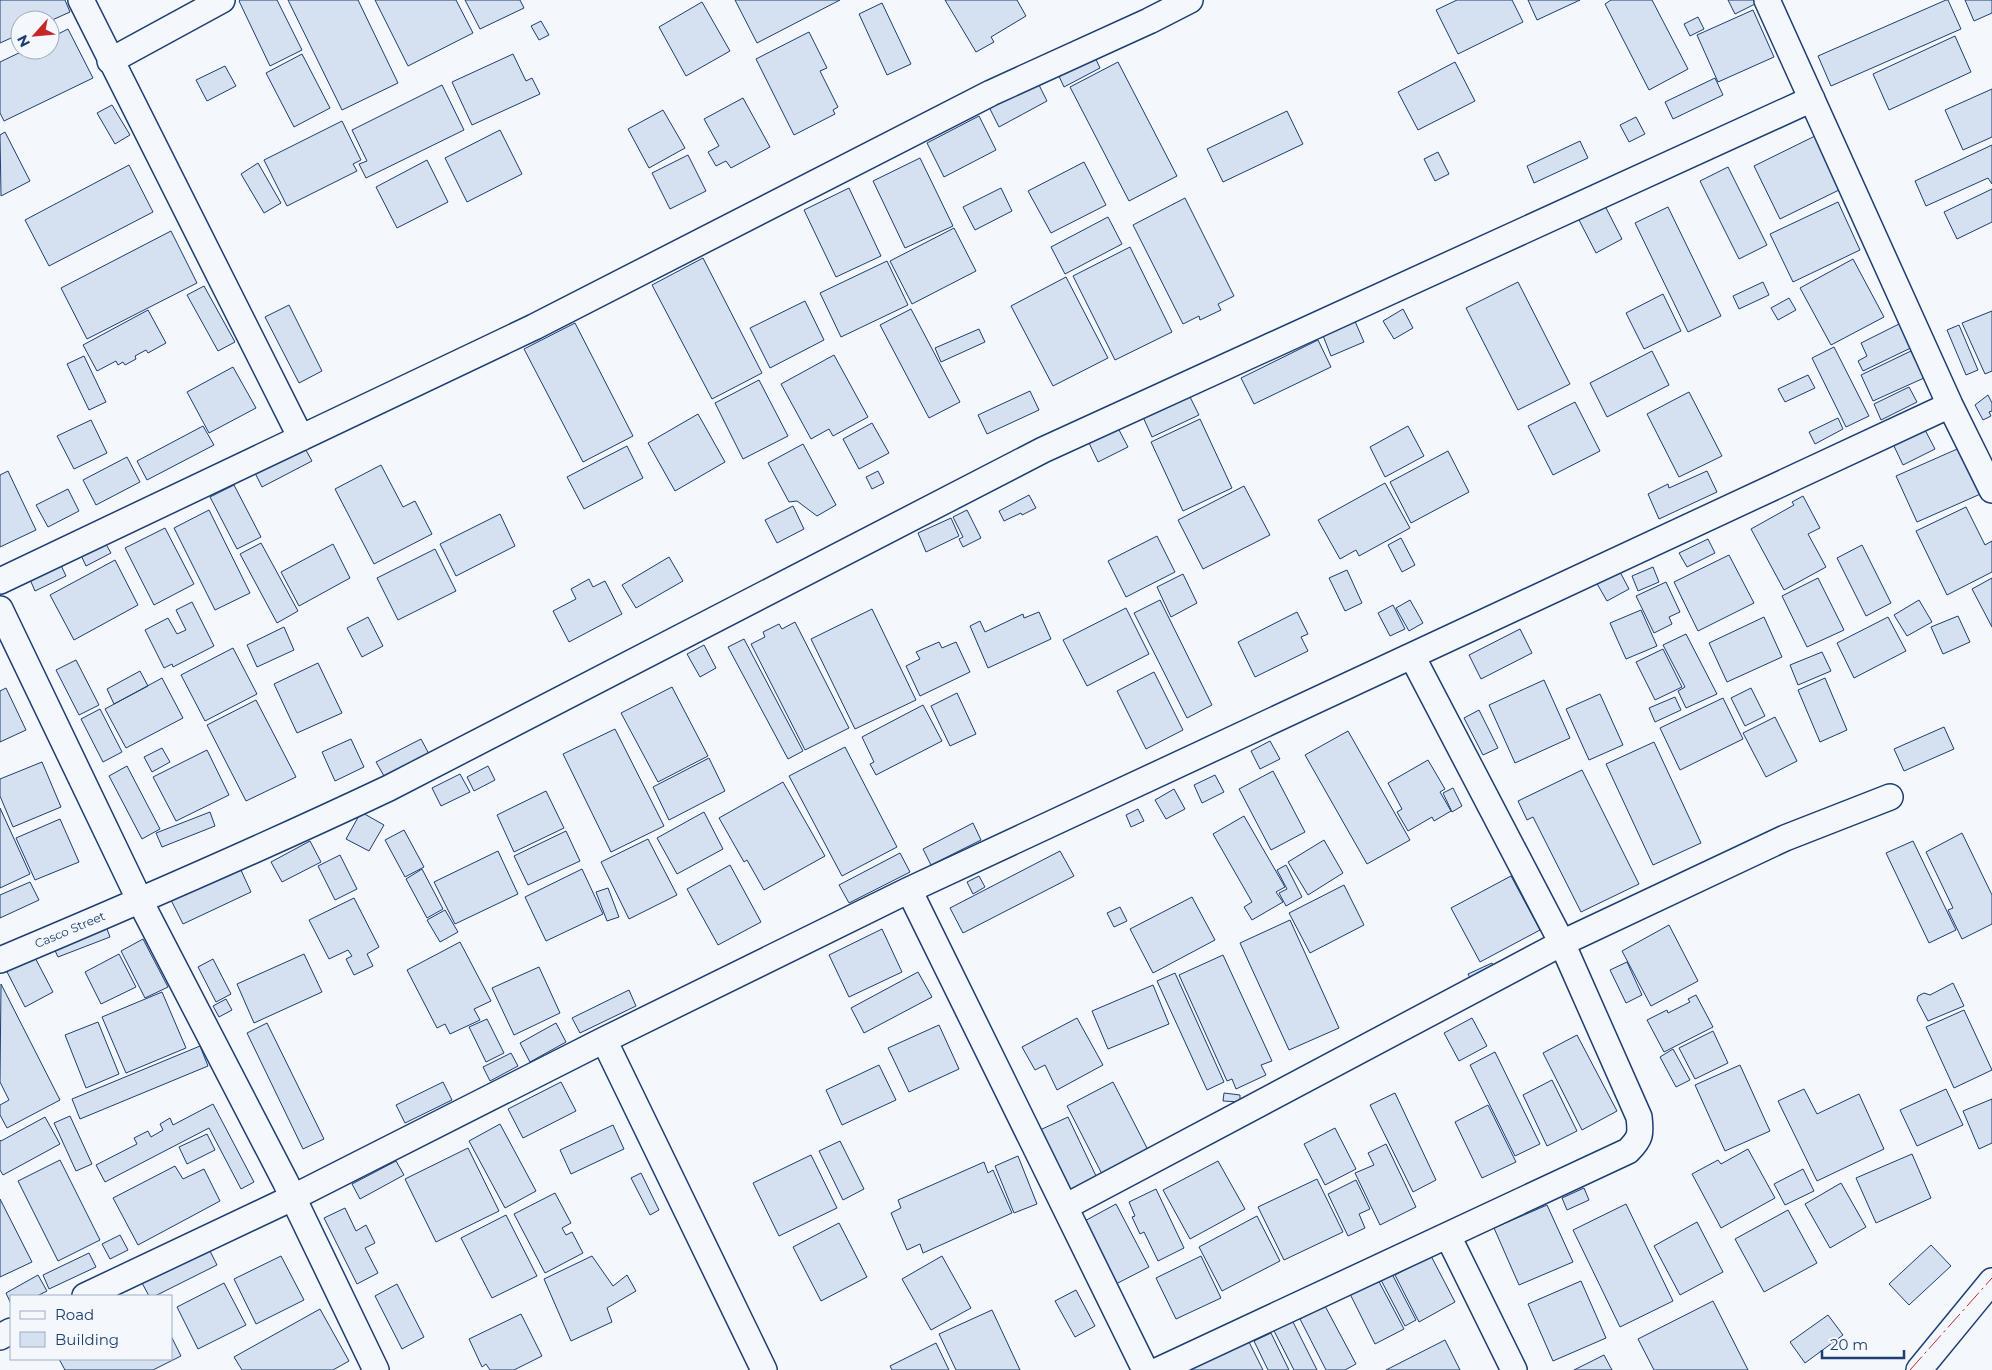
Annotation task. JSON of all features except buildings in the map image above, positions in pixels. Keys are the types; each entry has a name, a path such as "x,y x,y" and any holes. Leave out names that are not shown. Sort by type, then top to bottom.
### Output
{"street":[{"path":"80,0 301,438"},
{"path":"110,61 222,0"},
{"path":"0,581 534,327 991,93 1149,21 1190,0"},
{"path":"1767,0 1950,405 1992,490"},
{"name":"Casco Street","path":"0,960 140,901 304,828 388,788 1043,450 1812,98"},
{"path":"87,1295 292,1198 604,1040 909,890 1950,405"},
{"path":"0,609 140,901 292,1198 376,1370"},
{"path":"1159,1370 1628,1151 1638,1141 1640,1131 1639,1117 1562,943 1412,656"},
{"path":"1065,1207 1562,943 1785,838 1890,798"},
{"path":"909,890 1145,1370"},
{"path":"604,1040 764,1370"},
{"path":"1448,1236 1514,1370"},
{"path":"1920,1370 1992,1281"}],"power":[{"path":"1910,1370 1992,1278"}]}
